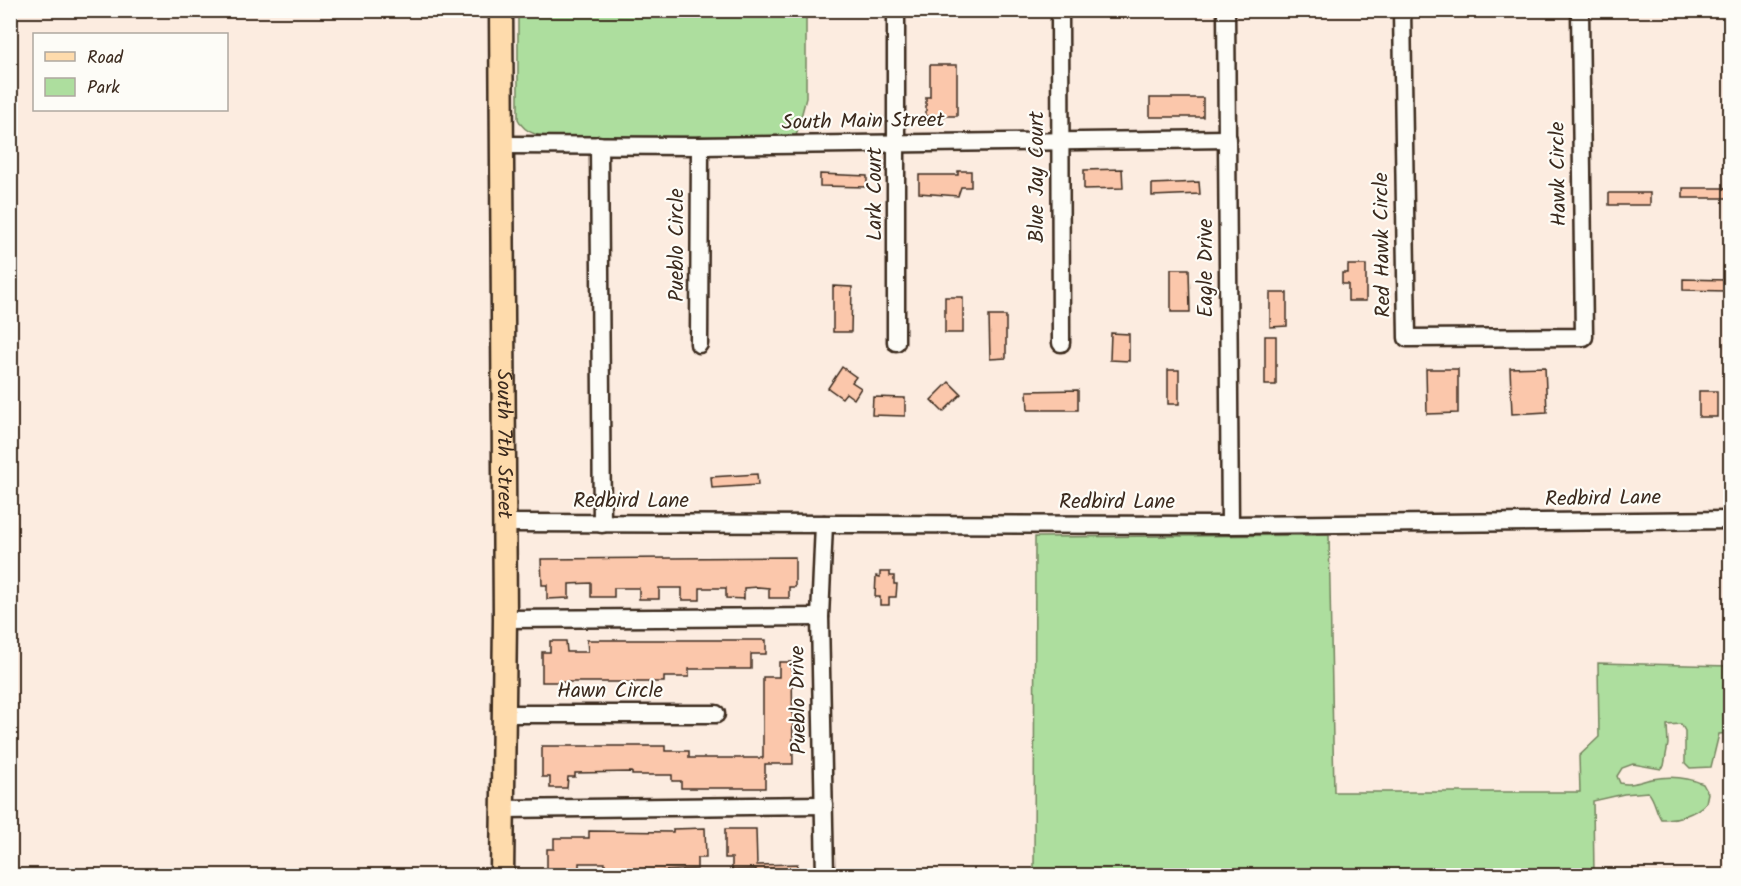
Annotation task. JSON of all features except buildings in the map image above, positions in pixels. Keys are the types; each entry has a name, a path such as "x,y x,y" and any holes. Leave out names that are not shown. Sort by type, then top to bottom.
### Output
{"main road":[{"name":"South 7th Street","path":"501,10 500,145 505,619 502,876"}],"street":[{"name":"Lark Court","path":"896,10 898,144 896,342"},
{"name":"Blue Jay Court","path":"1060,10 1061,343"},
{"name":"Eagle Drive","path":"1226,10 1230,525"},
{"name":"Red Hawk Circle","path":"1402,10 1407,338 1584,337"},
{"name":"Hawk Circle","path":"1580,10 1584,337"},
{"name":"South Main Street","path":"500,145 700,146 1228,139"},
{"path":"599,145 602,524"},
{"name":"Pueblo Circle","path":"699,344 700,146"},
{"name":"Redbird Lane","path":"504,524 1230,525 1731,520"},
{"name":"Pueblo Drive","path":"824,524 820,617 825,876"},
{"path":"505,619 820,617"},
{"name":"Hawn Circle","path":"504,714 716,714"},
{"path":"503,809 824,805"}],"green space":[{"path":"518,11 806,11 806,98 796,136 569,137 533,133 527,130 518,119"},
{"path":"1329,535 1334,792 1580,792 1579,756 1599,737 1598,663 1730,666 1730,733 1719,734 1711,767 1690,768 1685,763 1685,731 1681,724 1667,725 1668,744 1664,766 1661,769 1633,764 1622,768 1617,776 1620,783 1624,784 1665,778 1697,782 1703,784 1708,793 1706,803 1685,816 1661,819 1648,792 1624,794 1593,801 1594,875 1034,875 1035,537"}]}
